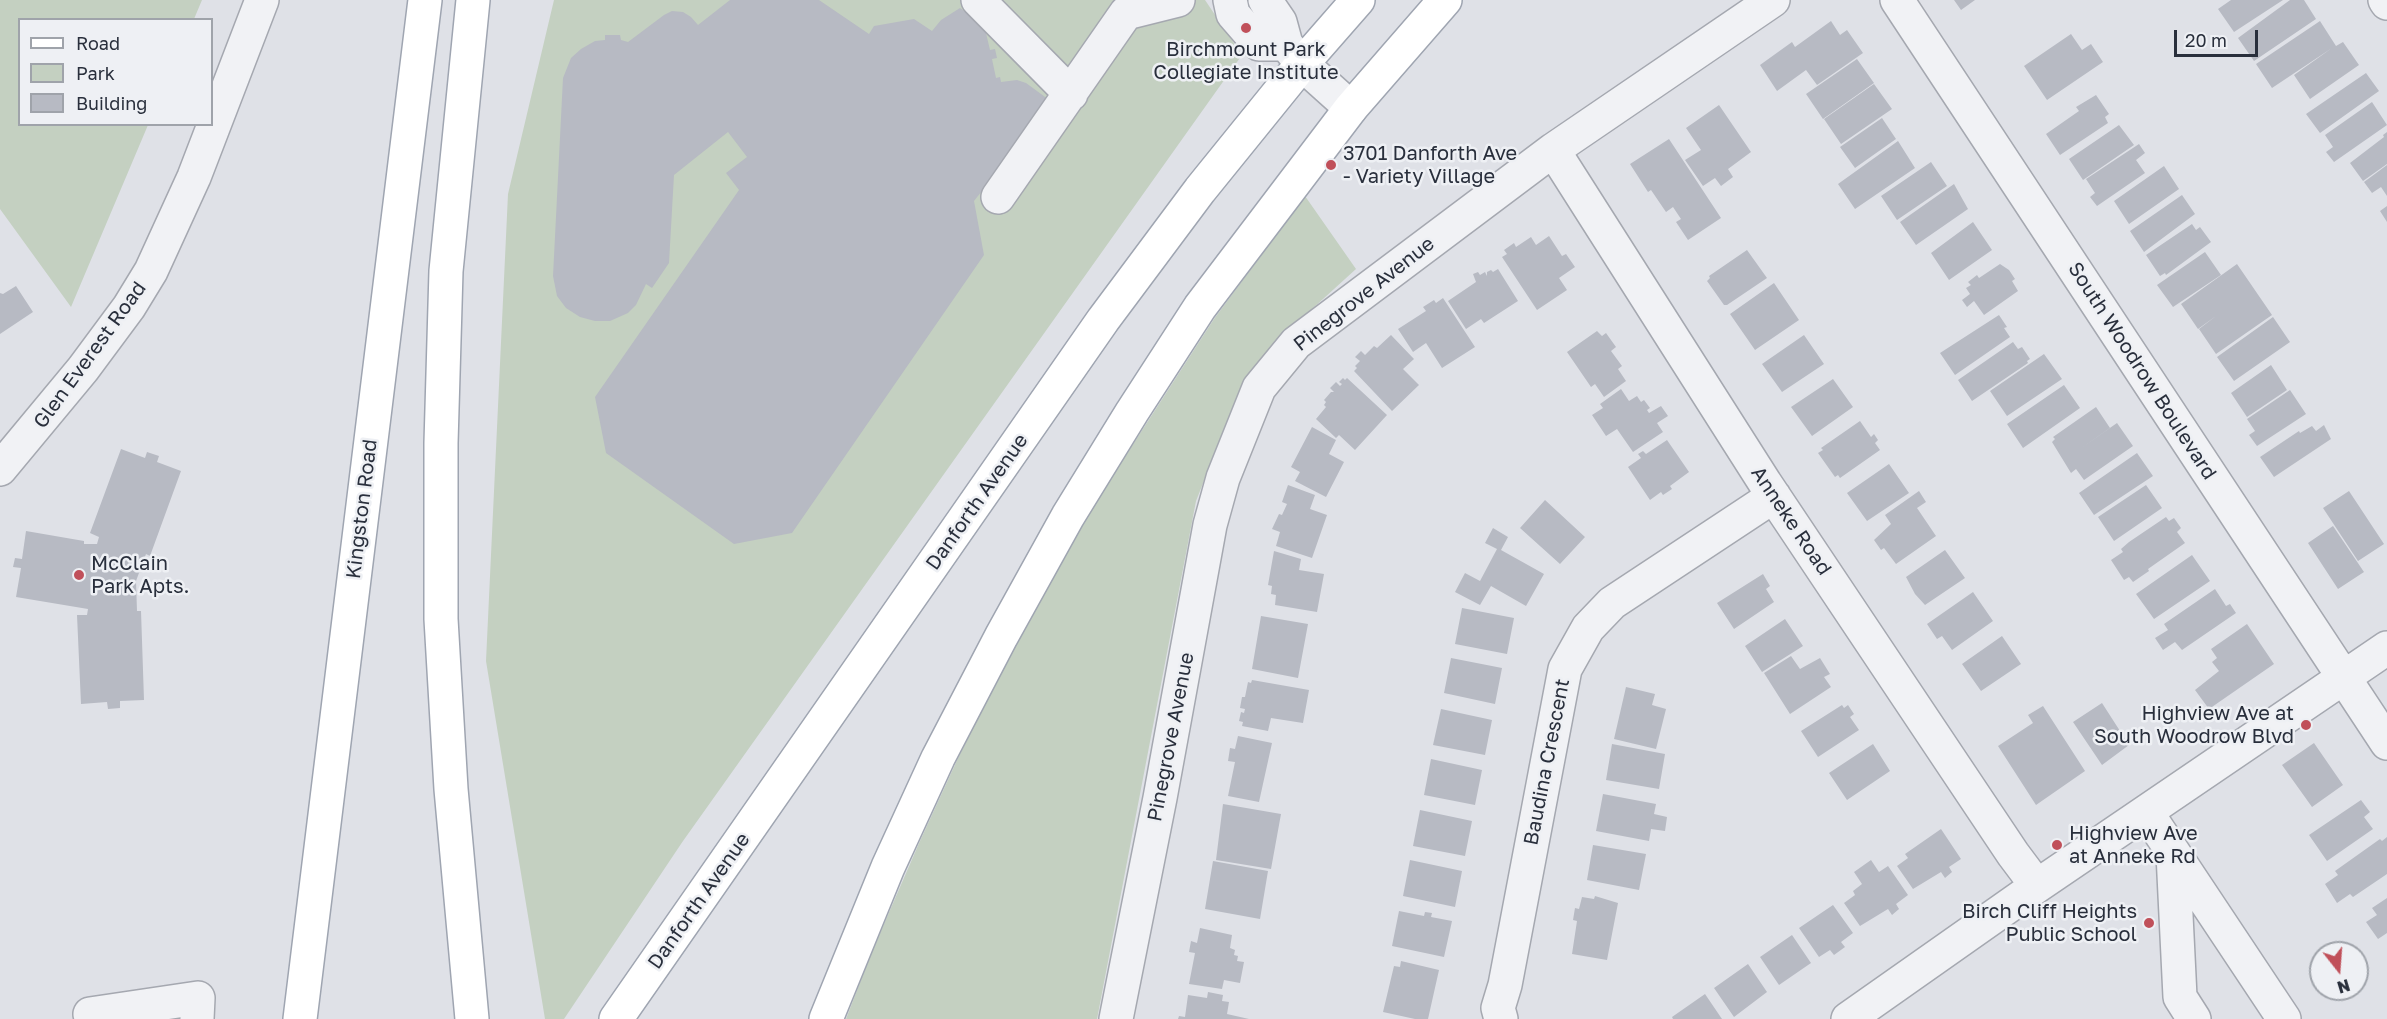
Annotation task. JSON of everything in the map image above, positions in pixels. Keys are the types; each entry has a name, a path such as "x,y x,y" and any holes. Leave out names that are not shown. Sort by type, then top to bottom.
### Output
{"main road":[{"name":"Kingston Road","path":"300,1019 425,0"},
{"path":"472,1019 451,789 442,630 441,443 446,271 473,0"},
{"name":"Danforth Avenue","path":"616,1019 1103,320 1200,190 1294,54 1358,0"},
{"path":"825,1019 888,867 938,758 1068,516 1200,307 1351,108 1445,0"}],"street":[{"name":"Glen Everest Road","path":"0,469 72,384 129,308 151,271 194,177 262,0"},
{"path":"978,0 1071,94"},
{"path":"998,197 1071,94 1117,7 1178,0"},
{"path":"1230,0 1233,14 1259,44 1294,54"},
{"path":"1265,0 1280,22 1294,54 1351,108"},
{"name":"Pinegrove Avenue","path":"1116,1019 1169,751 1210,525 1223,478 1259,388 1296,343 1553,150 1773,0"},
{"name":"South Woodrow Boulevard","path":"1897,0 2387,742"},
{"name":"Anneke Road","path":"1553,150 1774,496 2013,854 2037,886"},
{"name":"Baudina Crescent","path":"1501,1019 1498,1008 1505,985 1565,669 1588,628 1612,603 1774,496"},
{"path":"1848,1019 2037,886 2387,648"},
{"path":"2147,813 2284,1019"},
{"path":"2173,852 2180,997 2194,1019"},
{"path":"113,1014 198,999 197,1019"}],"green space":[{"path":"0,0 202,0 194,18 18,18 18,126 148,126 71,307 0,209"},
{"path":"554,0 1205,0 1242,55 683,841 564,1019 545,1019 486,661 508,194"},
{"path":"1305,196 1356,269 1290,329 1238,395 1196,501 1097,1019 846,1019 871,954 920,841 959,756 1025,625 1097,500 1214,319"}],"building":[{"path":"730,0 819,0 869,34 874,26 914,19 932,31 941,20 960,8 978,21 986,33 990,50 995,49 997,58 992,59 996,78 1000,77 1001,82 1017,80 1026,83 1052,102 974,201 984,255 792,533 734,544 606,453 595,397 739,190 726,173 747,157 728,132 674,175 669,263 652,288 646,284 636,305 628,313 610,321 595,321 580,317 566,308 557,296 553,276 563,78 571,58 595,41 605,40 605,35 620,35 621,40 628,42 672,11 683,12 698,25"},
{"path":"1954,0 1975,0 1961,10"},
{"path":"2231,0 2283,0 2234,32 2218,9"},
{"path":"2290,0 2304,0 2316,19 2254,61 2238,38"},
{"path":"1831,21 1840,35 1847,30 1863,53 1817,85 1806,70 1777,91 1760,65 1792,42 1795,47"},
{"path":"2320,21 2336,46 2343,42 2359,65 2310,99 2294,75 2332,48 2272,88 2256,64"},
{"path":"2071,34 2082,50 2091,44 2103,62 2047,100 2024,66"},
{"path":"1857,59 1874,83 1823,119 1806,94"},
{"path":"2366,73 2379,91 2320,133 2306,114"},
{"path":"1874,84 1892,109 1841,144 1824,119"},
{"path":"2096,95 2109,114 2105,117 2108,123 2060,155 2046,134 2079,111 2076,107"},
{"path":"2372,102 2387,125 2334,162 2326,152 2333,147 2325,135"},
{"path":"1719,105 1751,152 1728,169 1733,177 1721,186 1715,178 1703,186 1685,160 1701,150 1686,128"},
{"path":"1882,118 1896,139 1855,168 1840,147"},
{"path":"2119,125 2134,145 2083,180 2069,159"},
{"path":"2387,132 2387,164 2363,181 2350,163 2384,137 2383,135"},
{"path":"1669,139 1721,218 1688,240 1676,222 1681,219 1673,207 1666,212 1651,190 1648,192 1630,164"},
{"path":"1898,141 1915,168 1855,209 1838,184"},
{"path":"2139,144 2145,153 2136,160 2145,173 2097,206 2090,197 2095,193 2086,179"},
{"path":"1931,162 1947,186 1897,220 1881,196"},
{"path":"2387,165 2387,196 2381,187 2372,193 2364,182"},
{"path":"2164,166 2179,189 2129,224 2114,201"},
{"path":"1954,184 1968,209 1916,245 1900,222"},
{"path":"2182,195 2195,214 2144,252 2130,231"},
{"path":"2387,206 2387,222 2380,211"},
{"path":"1973,222 1992,250 1949,280 1931,253"},
{"path":"2192,224 2196,230 2200,227 2211,242 2166,275 2165,273 2160,276 2146,255"},
{"path":"1549,236 1562,256 1566,254 1575,267 1559,278 1567,290 1537,310 1502,257 1507,254 1504,250 1514,243 1516,247 1531,237 1536,245"},
{"path":"1747,250 1767,278 1724,305 1707,281 1709,276"},
{"path":"2205,252 2221,275 2173,307 2157,285"},
{"path":"2000,264 2009,270 2015,279 2012,281 2018,291 1984,315 1974,301 1967,307 1962,300 1970,294 1966,288 1971,285 1968,282 1977,275 1979,278"},
{"path":"2237,264 2272,315 2216,354 2199,329 2216,316 2198,329 2181,304"},
{"path":"1498,269 1518,301 1484,323 1481,319 1466,329 1448,301 1476,282 1473,274 1478,272 1480,275 1485,272 1487,276 1487,272"},
{"path":"1774,283 1799,320 1755,350 1730,314"},
{"path":"16,286 33,312 0,334 0,293 3,294"},
{"path":"1443,298 1475,347 1442,368 1426,343 1413,352 1398,329 1426,311 1423,307 1434,300 1436,303"},
{"path":"1999,315 2010,337 1955,375 1940,353"},
{"path":"2273,317 2290,342 2234,381 2217,357"},
{"path":"1597,331 1602,336 1606,333 1616,347 1611,351 1622,366 1618,369 1626,381 1604,397 1595,384 1591,387 1567,352"},
{"path":"1391,335 1414,359 1403,369 1419,385 1392,411 1354,371 1360,361 1355,357 1361,351 1365,355"},
{"path":"1804,335 1824,364 1782,392 1762,364"},
{"path":"2013,342 2018,349 2022,347 2030,359 2028,363 1972,401 1958,380"},
{"path":"2044,354 2062,379 2007,416 1990,391"},
{"path":"2271,365 2287,390 2247,417 2231,393"},
{"path":"1343,378 1345,380 1347,378 1387,415 1355,450 1339,435 1336,438 1316,419 1326,407 1324,400 1331,392 1334,392 1330,388 1336,382 1340,386 1342,384 1339,382"},
{"path":"1833,379 1853,407 1812,436 1791,407"},
{"path":"2064,385 2080,408 2023,448 2007,424"},
{"path":"1621,389 1629,401 1637,396 1641,402 1644,400 1650,408 1647,410 1649,413 1661,406 1668,416 1657,423 1663,432 1633,452 1617,429 1606,436 1592,415 1603,408 1600,404"},
{"path":"2290,390 2306,414 2257,446 2249,435 2255,431 2247,419"},
{"path":"2096,407 2110,428 2117,423 2133,446 2084,480 2076,469 2071,473 2052,442 2055,439 2053,437"},
{"path":"1860,421 1871,437 1874,434 1878,440 1875,443 1880,450 1840,478 1838,475 1835,477 1818,453 1823,450 1821,448"},
{"path":"2324,425 2331,439 2274,477 2260,457 2299,431 2300,433 2312,426 2316,431"},
{"path":"1312,427 1336,440 1329,454 1344,462 1326,497 1295,481 1300,472 1291,467"},
{"path":"1667,440 1689,472 1670,486 1672,489 1663,495 1661,492 1650,500 1628,467 1641,458 1638,454 1643,451 1646,454"},
{"name":"McClain Park Apts.","path":"121,449 145,458 147,452 159,456 157,462 181,471 150,556 146,554 136,581 137,611 141,611 144,700 120,701 120,708 108,709 107,702 81,704 77,615 87,615 88,609 16,597 21,568 13,567 15,558 22,559 26,531 84,541 84,544 97,544 99,537 90,533"},
{"path":"2137,453 2153,476 2094,515 2079,493"},
{"path":"1889,464 1909,493 1867,521 1847,493"},
{"path":"1288,485 1315,495 1310,509 1327,515 1312,558 1276,546 1280,532 1272,529 1287,504 1282,502"},
{"path":"2146,485 2162,508 2114,541 2098,517"},
{"path":"1919,491 1926,502 1917,508 1936,536 1896,564 1884,548 1881,550 1874,540 1891,524 1885,515"},
{"path":"2349,491 2384,544 2358,561 2323,508"},
{"path":"1545,500 1585,537 1560,564 1520,528"},
{"path":"2166,517 2169,521 2174,518 2181,528 2177,532 2185,543 2133,582 2129,577 2124,580 2111,560 2123,552 2121,549 2129,542"},
{"path":"2333,526 2364,572 2338,589 2308,543"},
{"path":"1493,528 1508,537 1501,550 1544,574 1526,606 1491,586 1480,605 1455,592 1465,573 1480,581 1497,549 1485,543"},
{"path":"1945,550 1965,578 1925,605 1915,594 1906,577"},
{"path":"1274,551 1301,559 1299,570 1324,574 1317,612 1275,605 1276,595 1271,594 1272,586 1268,585"},
{"path":"2192,555 2210,581 2154,619 2136,594"},
{"path":"1763,574 1770,586 1766,589 1774,602 1734,629 1717,603"},
{"path":"2215,589 2226,606 2230,604 2236,613 2182,650 2175,642 2163,650 2155,638 2168,630 2164,624"},
{"path":"1973,592 1993,621 1952,650 1942,636 1937,639 1927,624"},
{"path":"1462,608 1514,618 1507,654 1455,644"},
{"path":"1261,616 1308,624 1298,678 1252,669"},
{"path":"1785,619 1803,646 1762,672 1745,646"},
{"path":"2247,624 2274,664 2209,709 2195,690 2219,671 2212,662 2217,658 2211,649"},
{"path":"2002,636 2021,664 1981,691 1962,664"},
{"path":"1791,656 1800,669 1820,658 1830,674 1824,677 1831,687 1790,714 1764,673"},
{"path":"1451,658 1502,668 1495,704 1444,693"},
{"path":"1252,680 1309,690 1303,723 1271,718 1268,731 1242,726 1243,722 1239,721 1241,712 1244,713 1245,709 1240,708 1242,697 1245,697 1248,682 1251,683"},
{"path":"1626,687 1655,694 1652,705 1666,709 1656,749 1614,739"},
{"path":"2102,703 2129,745 2102,765 2073,722"},
{"path":"1842,705 1844,708 1848,705 1854,714 1850,717 1859,730 1818,757 1801,731"},
{"path":"2043,706 2085,771 2036,805 1998,746 2033,723 2028,715"},
{"path":"1441,709 1492,720 1485,755 1433,745"},
{"path":"1238,736 1272,743 1259,802 1228,796 1235,762 1228,761 1230,748 1235,749"},
{"path":"2314,743 2343,785 2312,807 2282,765"},
{"path":"1612,744 1665,754 1659,789 1606,780"},
{"path":"1873,744 1890,771 1847,800 1829,773"},
{"path":"1431,759 1482,770 1475,805 1424,795"},
{"path":"1603,794 1656,804 1654,814 1667,817 1665,831 1651,829 1649,841 1596,831"},
{"path":"2361,800 2370,812 2364,817 2373,829 2327,861 2309,835"},
{"path":"1223,804 1281,814 1271,869 1216,860"},
{"path":"1420,810 1472,821 1465,856 1413,846"},
{"path":"1941,829 1961,859 1949,867 1952,872 1945,878 1941,872 1913,889 1897,866 1908,858 1905,854"},
{"path":"2387,837 2387,874 2353,897 2350,894 2337,903 2325,884 2338,875 2335,871 2380,839 2382,841"},
{"path":"1593,845 1646,854 1639,890 1587,880"},
{"path":"1410,860 1462,871 1455,907 1403,896"},
{"path":"1871,860 1879,872 1888,866 1908,895 1896,904 1899,909 1892,915 1888,909 1860,926 1844,903 1855,895 1853,891 1862,884 1854,872"},
{"path":"1213,861 1268,871 1260,919 1205,909"},
{"path":"1595,896 1618,903 1607,960 1572,954 1577,921 1573,920 1575,908 1579,909 1582,897 1594,899"},
{"path":"2387,898 2387,933 2378,939 2366,922 2377,915 2372,908"},
{"path":"1833,905 1853,933 1841,942 1845,947 1834,955 1830,950 1819,957 1799,928"},
{"path":"1399,911 1424,916 1425,912 1432,913 1431,917 1452,921 1444,957 1392,946"},
{"path":"1200,928 1232,935 1230,948 1235,950 1234,955 1238,956 1237,961 1244,962 1240,983 1224,980 1222,989 1189,984 1195,953 1189,952 1191,941 1197,943"},
{"path":"1792,935 1811,963 1779,985 1760,957"},
{"path":"1401,961 1439,970 1428,1019 1415,1019 1383,1012 1394,966 1400,967"},
{"path":"1748,964 1767,992 1734,1017 1714,988"},
{"path":"1208,992 1223,995 1222,1001 1229,1002 1227,1014 1249,1019 1178,1019 1179,1016 1185,1017 1188,995 1207,998"},
{"path":"1705,994 1722,1019 1673,1019 1672,1017"}],"place":[{"name":"Birchmount Park Collegiate Institute","path":"1246,28"},
{"name":"3701 Danforth Ave - Variety Village","path":"1331,165"},
{"name":"McClain Park Apts.","path":"79,575"},
{"name":"Highview Ave at South Woodrow Blvd","path":"2306,725"},
{"name":"Highview Ave at Anneke Rd","path":"2057,845"},
{"name":"Birch Cliff Heights Public School","path":"2149,923"}]}
